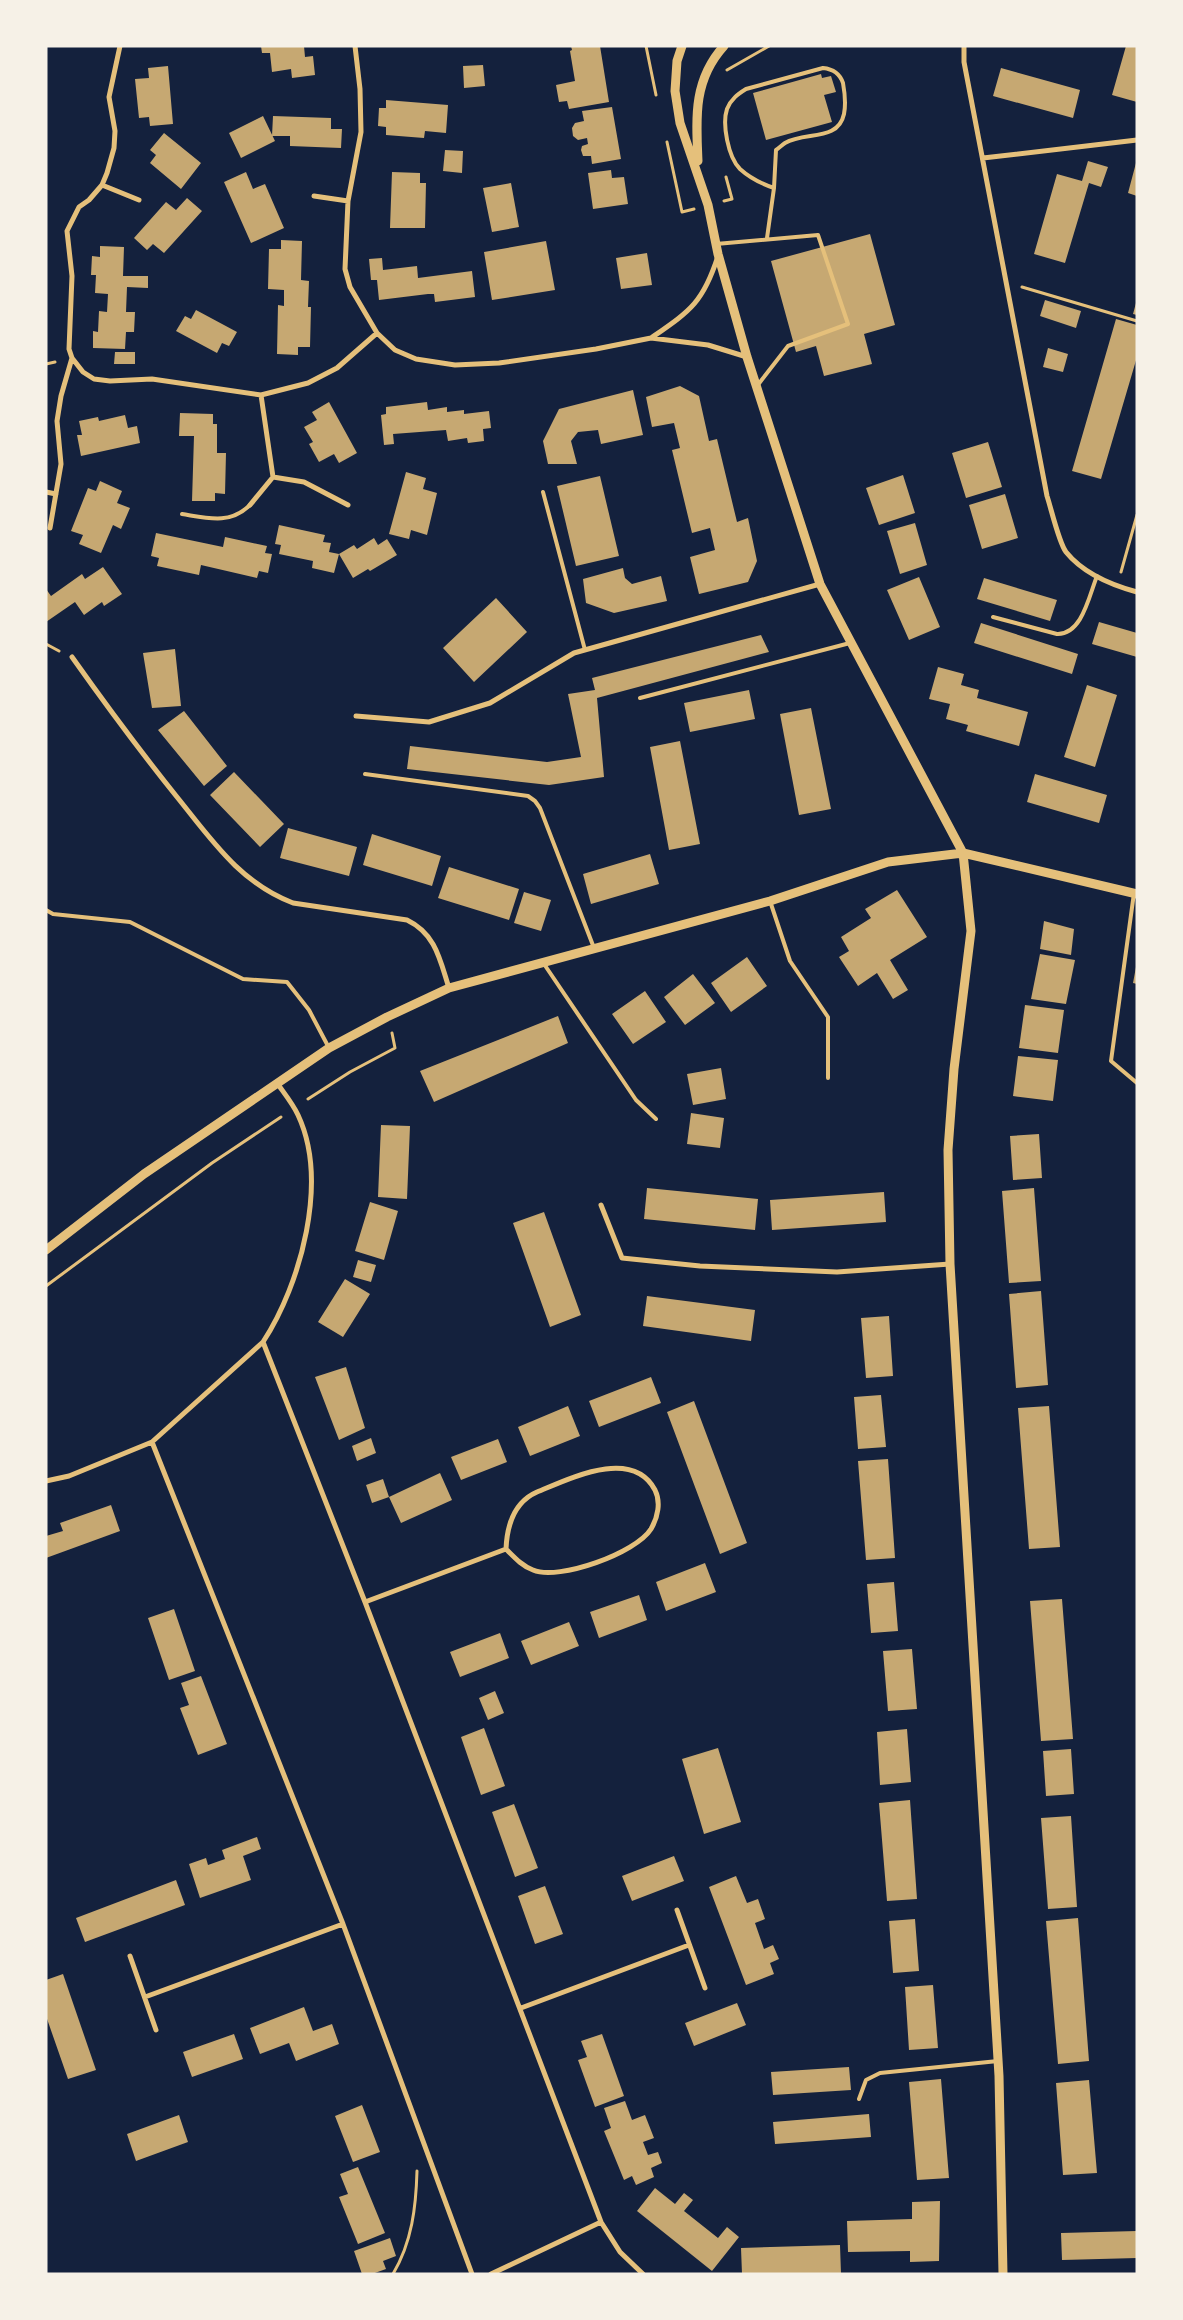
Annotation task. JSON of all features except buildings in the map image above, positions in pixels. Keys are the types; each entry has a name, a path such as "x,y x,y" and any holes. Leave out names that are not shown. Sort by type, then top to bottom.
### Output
{"street":[{"path":"120,46 109,97 115,131 114,148 102,185 89,200 79,207 68,231 72,276 69,349 72,358 83,372 94,379 110,381 152,379 262,395 308,383 337,368 377,333"},
{"path":"355,46 360,89 361,132 348,201 345,269 350,287 377,333 395,350 416,359 455,365 499,363 596,349 651,338 708,345 747,357"},
{"path":"682,46 677,61 675,91 680,123 698,171 708,205 718,254 747,357 820,584 963,853 971,930 954,1070 948,1150 950,1264 998,2061 1003,2274"},
{"path":"698,171 695,116 702,78 715,56 724,46"},
{"path":"964,46 964,62 1047,496 1065,550 1087,571 1117,587 1137,592"},
{"path":"983,158 1137,140"},
{"path":"102,185 139,200"},
{"path":"314,196 348,201"},
{"path":"651,338 685,315 698,301 709,282 718,254"},
{"path":"50,528 61,464 57,421 61,396 72,358"},
{"path":"250,505 273,477 262,395"},
{"path":"273,477 304,482 348,505"},
{"path":"46,492 56,494"},
{"path":"356,716 429,722 490,703 574,653 820,584"},
{"path":"72,657 128,737 229,862 250,880 275,896 293,903 407,920 420,926 428,934 440,960 449,988"},
{"path":"46,1250 144,1174 329,1048 387,1017 449,988 770,902 888,862 963,853 1135,894"},
{"path":"46,1481 69,1476 152,1442 263,1342 275,1323 299,1269 313,1189 308,1150 298,1116 277,1083"},
{"path":"601,1204 622,1258 700,1266 836,1272 950,1264"},
{"path":"263,1342 521,2008 601,2222 620,2252 643,2274"},
{"path":"152,1442 343,1924 472,2274"},
{"path":"604,1468 628,1468 652,1485 658,1496 659,1508 655,1520 643,1539 622,1551 592,1563 562,1573 534,1571 519,1562 506,1549 507,1533 512,1517 533,1494 554,1485 604,1468"},
{"path":"365,1602 506,1549"},
{"path":"677,1910 705,1988"},
{"path":"146,1997 343,1924"},
{"path":"521,2008 689,1945"},
{"path":"130,1956 146,1997 156,2030"},
{"path":"491,2274 601,2222"}],"lane":[{"path":"767,238 774,188 776,150 786,142 836,130 842,123 846,104 843,85 840,76 830,69 823,68 746,89 736,96 728,106 725,117 732,158 739,168 759,183 774,188"},
{"path":"716,244 818,235 848,324 788,346 757,387"},
{"path":"543,492 585,650"},
{"path":"182,514 212,519 228,518 242,513 250,505"},
{"path":"993,617 1057,634 1066,634 1076,627 1097,576"},
{"path":"640,698 851,642"},
{"path":"365,774 528,796 535,801 540,808 594,948"},
{"path":"1135,894 1111,1061 1137,1083"},
{"path":"770,902 790,961 828,1017 828,1078"},
{"path":"46,910 53,914 130,922 244,979 287,982 309,1010 329,1048"},
{"path":"542,962 636,1100 656,1120"},
{"path":"859,2099 866,2080 880,2073 998,2061"}],"path":[{"path":"708,205 732,199 725,172"},
{"path":"1007,283 1137,321"},
{"path":"1117,587 1137,514"},
{"path":"308,1099 350,1072 395,1048 387,1017"},
{"path":"46,1286 212,1163 281,1117"},
{"path":"393,2274 405,2250 413,2222 417,2165"}]}
